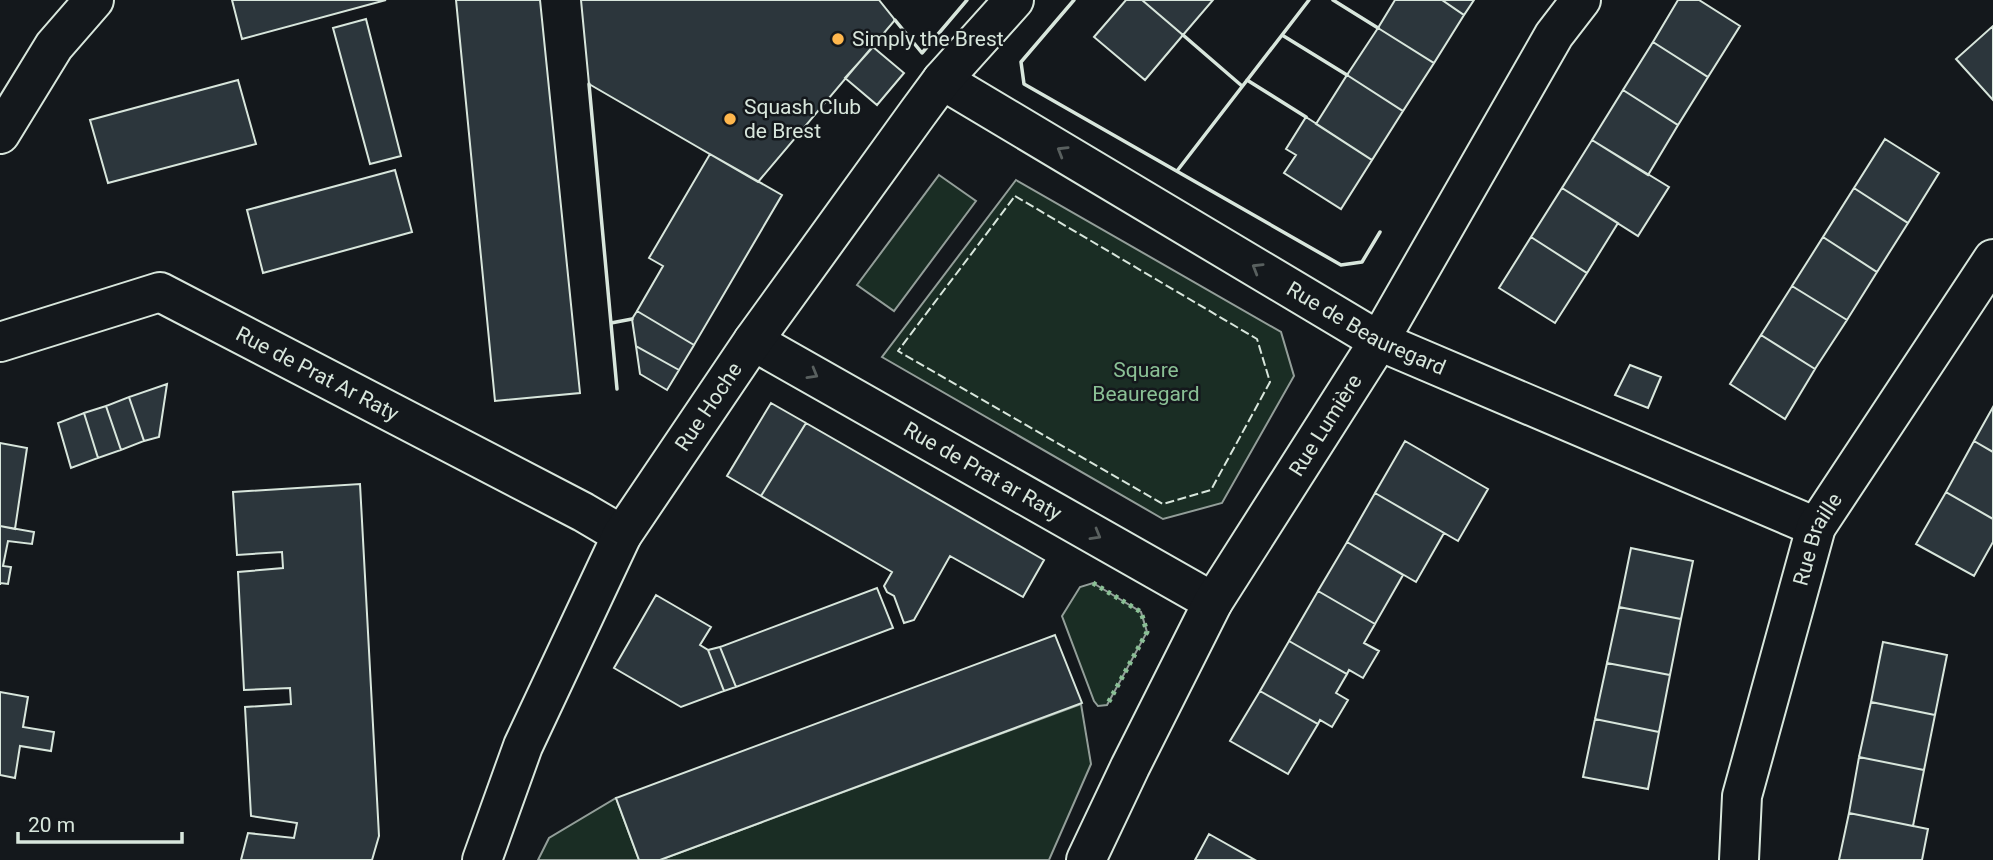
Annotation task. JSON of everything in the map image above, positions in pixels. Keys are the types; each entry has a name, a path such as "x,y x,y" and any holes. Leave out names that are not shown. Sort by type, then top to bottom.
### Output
{"street":[{"path":"0,134 54,46 93,0"},
{"name":"Rue Hoche","path":"482,860 523,746 622,535 753,341 942,80 1014,0"},
{"name":"Rue Lumière","path":"1086,860 1213,602 1379,341 1554,35 1581,0"},
{"name":"Rue de Beauregard","path":"942,80 1379,341 1816,527"},
{"name":"Rue Braille","path":"1739,860 1742,796 1816,527 1993,259"},
{"name":"Rue de Prat Ar Raty","path":"0,342 160,292 583,512 622,535"},
{"name":"Rue de Prat ar Raty","path":"753,341 1213,602"}],"green space":[{"path":"939,175 976,201 894,311 857,285"},
{"name":"Square Beauregard","path":"1016,180 1281,332 1294,376 1222,503 1163,519 882,357"},
{"path":"1093,583 1141,612 1147,632 1107,705 1098,706 1062,616 1080,587"},
{"path":"1081,704 1091,764 1049,860 660,860"},
{"path":"616,798 639,860 538,860 549,838"}],"building":[{"path":"232,0 386,0 242,39"},
{"path":"456,0 540,0 580,393 495,401"},
{"name":"Squash Club de Brest","path":"581,0 879,0 895,20 758,182 589,84"},
{"path":"1126,0 1142,0 1183,35 1145,80 1094,37"},
{"path":"1142,0 1213,0 1183,35"},
{"path":"1395,0 1442,0 1464,15 1434,63 1378,28"},
{"path":"1442,0 1474,0 1464,15"},
{"path":"1678,0 1699,0 1740,26 1708,77 1653,42"},
{"path":"366,19 401,156 370,164 333,28"},
{"path":"1993,26 1993,100 1956,59"},
{"path":"1378,28 1434,63 1403,111 1347,75"},
{"path":"1653,42 1708,77 1678,125 1623,90"},
{"path":"873,47 904,73 877,105 845,78"},
{"path":"1347,75 1403,111 1372,160 1316,124"},
{"path":"238,80 256,144 108,183 90,120"},
{"path":"1623,90 1678,125 1648,175 1592,140"},
{"path":"1306,117 1372,160 1341,209 1284,173 1296,155 1286,149"},
{"path":"1885,139 1939,173 1908,223 1854,188"},
{"path":"1592,140 1669,187 1638,236 1562,188"},
{"path":"710,154 782,195 694,345 637,311 663,266 649,258"},
{"path":"395,170 412,232 263,273 247,210"},
{"path":"1562,188 1618,223 1587,273 1531,237"},
{"path":"1854,188 1908,223 1877,272 1823,237"},
{"path":"1531,237 1587,273 1555,323 1499,288"},
{"path":"1823,237 1877,272 1847,320 1792,286"},
{"path":"1792,286 1847,320 1815,369 1761,335"},
{"path":"637,311 694,345 679,370 636,346 632,319"},
{"path":"1761,335 1815,369 1785,419 1730,384"},
{"path":"636,346 679,370 667,390 640,374"},
{"path":"1630,365 1661,377 1648,408 1615,395"},
{"path":"167,384 159,437 144,441 129,397"},
{"path":"129,397 144,441 121,450 106,406"},
{"path":"771,403 806,423 761,496 727,476"},
{"path":"106,406 121,450 98,458 84,413"},
{"path":"1993,407 1993,452 1974,441"},
{"path":"84,413 98,458 71,468 58,423"},
{"path":"806,423 1044,560 1023,597 950,556 914,620 904,623 894,596 887,592 884,586 892,572 761,496"},
{"path":"1405,441 1488,489 1458,541 1375,493"},
{"path":"1974,441 1993,452 1993,519 1946,492"},
{"path":"0,443 27,448 15,529 0,526"},
{"path":"360,484 379,836 372,860 241,860 248,833 294,838 297,823 251,816 245,707 291,704 290,688 244,690 238,572 283,568 282,552 237,555 233,492"},
{"path":"1946,492 1993,519 1993,542 1974,576 1916,544"},
{"path":"1375,493 1444,533 1416,582 1347,542"},
{"path":"0,526 34,532 32,544 8,541 3,566 11,567 8,584 0,583"},
{"path":"1347,542 1403,575 1375,624 1318,591"},
{"path":"1631,548 1693,561 1681,619 1619,607"},
{"path":"877,588 893,628 736,687 720,647"},
{"path":"1318,591 1375,624 1364,643 1379,651 1363,678 1349,670 1347,674 1289,641"},
{"path":"656,595 711,627 700,645 708,650 724,691 681,707 614,668"},
{"path":"1619,607 1681,619 1670,675 1607,663"},
{"path":"1055,635 1082,703 660,860 639,860 616,798"},
{"path":"1289,641 1347,674 1336,693 1348,700 1332,727 1320,720 1318,724 1260,691"},
{"path":"1883,642 1947,655 1935,715 1871,702"},
{"path":"720,647 736,687 724,691 708,650"},
{"path":"1607,663 1670,675 1659,732 1595,719"},
{"path":"1260,691 1318,724 1288,774 1230,741"},
{"path":"0,692 28,697 23,727 54,732 51,751 20,746 15,778 0,775"},
{"path":"1871,702 1935,715 1924,770 1859,757"},
{"path":"1595,719 1659,732 1648,789 1583,777"},
{"path":"1859,757 1924,770 1913,826 1849,813"},
{"path":"1849,813 1928,829 1922,860 1839,860"},
{"path":"1209,834 1255,860 1195,860"}],"hedge":[{"path":"1093,583 1141,612 1147,632 1107,705"}],"fence":[{"path":"1015,196 1257,339 1270,382 1211,490 1163,504 898,351 1015,196"}],"wall":[{"path":"895,20 922,53 967,0"},
{"path":"1074,0 1021,62 1024,84 1341,265 1362,262 1380,232"},
{"path":"1177,171 1309,0"},
{"path":"1333,0 1378,28"},
{"path":"1183,35 1242,86"},
{"path":"1282,35 1347,75"},
{"path":"1247,80 1306,117"},
{"path":"589,84 617,389"},
{"path":"611,323 632,319"}],"place":[{"name":"Simply the Brest","path":"838,39"},
{"name":"Squash Club de Brest","path":"730,119"}]}
